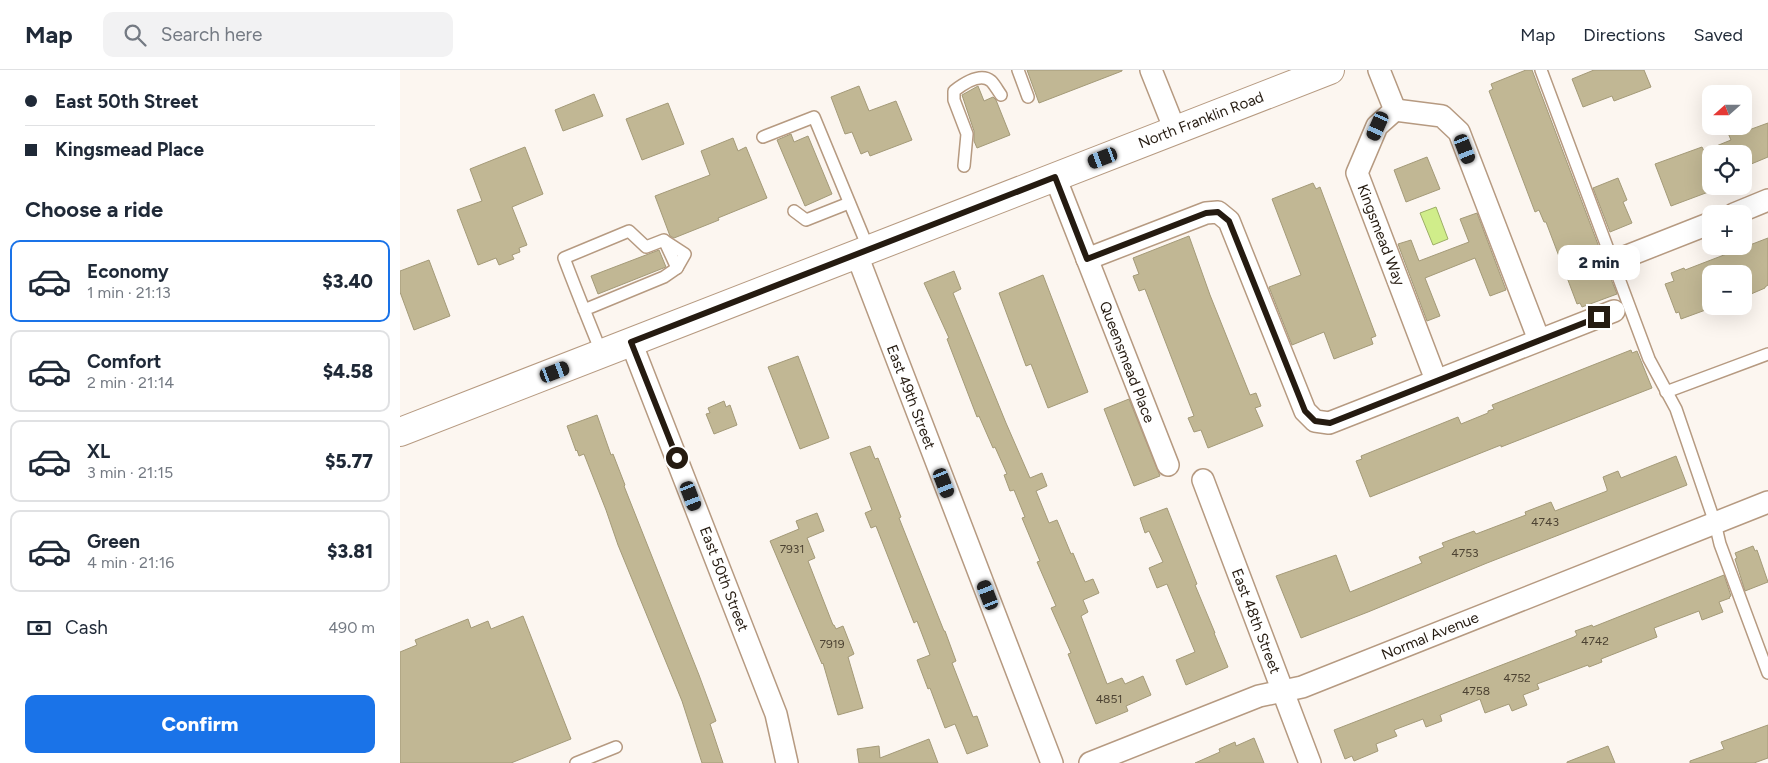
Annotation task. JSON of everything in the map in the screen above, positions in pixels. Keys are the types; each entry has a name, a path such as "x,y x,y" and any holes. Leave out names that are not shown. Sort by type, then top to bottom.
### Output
{"main road":[{"name":"North Franklin Road","path":"400,432 1330,70"}],"street":[{"path":"1151,70 1175,130"},
{"path":"1379,70 1395,110 1442,116 1459,132 1539,340"},
{"name":"Kingsmead Way","path":"1395,110 1378,126 1357,173 1436,380"},
{"name":"Queensmead Place","path":"1055,177 1168,465"},
{"path":"1752,207 1768,200"},
{"path":"1087,259 1206,213 1218,212 1229,221 1305,411 1315,421 1330,423 1614,312"},
{"path":"1612,262 1702,227"},
{"name":"East 49th Street","path":"863,253 1052,763"},
{"name":"East 50th Street","path":"631,342 776,714 787,763"},
{"name":"East 48th Street","path":"1203,480 1310,763"},
{"name":"Normal Avenue","path":"1090,763 1259,696 1302,687 1768,502"}],"lane":[{"path":"1018,70 1028,97"},
{"path":"1541,70 1649,360 1676,409 1715,523 1720,544 1764,652 1768,673"},
{"path":"964,166 967,134 954,100 954,91 963,84 980,78 991,81 1001,95"},
{"path":"763,137 814,117 849,203 863,253"},
{"path":"794,211 806,220 849,203"},
{"path":"584,310 664,277 677,268 664,240 646,246 629,230 564,258 584,310 602,354"},
{"path":"1666,392 1768,354"},
{"path":"576,763 616,747"}],"shaded area":[{"path":"1436,207 1448,239 1433,245 1420,213"}],"building":[{"path":"1027,70 1122,70 1122,71 1039,103"},
{"path":"1526,70 1532,70 1602,255 1600,266 1609,274 1617,294 1582,307 1580,303 1577,304 1546,222 1544,222 1539,210 1535,212 1489,91 1493,89 1491,84"},
{"path":"1594,70 1644,70 1651,87 1614,101 1612,96 1583,107 1572,79"},
{"path":"859,86 869,111 896,101 912,140 870,156 868,151 861,154 852,132 845,134 831,97"},
{"path":"978,86 984,101 993,97 996,100 1010,135 977,148 974,141 974,131 962,95"},
{"path":"594,94 603,116 563,131 555,110"},
{"path":"668,103 684,144 642,160 626,119"},
{"path":"1768,123 1768,157 1752,164 1752,145 1719,145 1731,140 1729,135 1752,135 1752,129"},
{"path":"791,134 794,142 808,136 832,194 805,206 777,140"},
{"path":"733,138 738,151 746,147 767,198 674,238 670,236 655,196 710,175 701,151"},
{"path":"525,147 543,194 512,207 527,245 519,248 520,252 512,255 514,259 499,265 496,258 478,265 457,210 482,201 470,169"},
{"path":"1702,147 1702,194 1671,206 1655,164"},
{"path":"1427,157 1440,189 1406,202 1394,170"},
{"path":"1618,178 1627,200 1623,202 1632,223 1610,232 1593,188"},
{"path":"1313,183 1316,189 1320,187 1376,336 1371,338 1373,344 1334,359 1324,332 1292,345 1269,287 1301,275 1272,199"},
{"path":"1477,213 1506,290 1490,296 1475,258 1425,278 1440,316 1427,321 1398,244 1411,240 1419,261 1469,242 1460,219"},
{"path":"1189,236 1210,295 1250,395 1256,393 1261,406 1255,408 1263,426 1208,448 1201,430 1194,432 1188,418 1194,416 1145,289 1139,291 1133,276 1139,274 1133,258"},
{"path":"1768,238 1768,285 1752,294 1752,265 1702,265 1702,311 1681,319 1679,312 1676,313 1665,284 1674,281 1671,273 1684,268 1685,270 1724,255 1752,255 1752,244"},
{"path":"659,250 666,267 598,294 591,276"},
{"path":"429,260 450,316 414,330 400,292 400,271"},
{"path":"954,271 961,289 953,293 1006,423 1030,478 1042,473 1047,486 1036,491 1049,523 1057,520 1085,582 1093,579 1099,593 1083,600 1088,612 1081,616 1107,684 1122,678 1125,684 1143,676 1151,695 1126,706 1128,711 1096,724 1068,654 1071,653 1051,608 1056,606 1037,562 1040,561 1022,518 1025,517 1014,490 1010,491 1004,475 1007,474 995,447 993,448 979,416 977,417 947,339 949,338 924,283"},
{"path":"1043,275 1088,392 1048,408 1031,364 1026,366 999,293"},
{"path":"1631,350 1632,353 1637,351 1652,388 1370,497 1356,461 1362,459 1361,456 1458,417 1461,424 1488,413 1488,411 1494,409 1492,405"},
{"path":"798,356 829,438 800,449 768,367"},
{"path":"1129,399 1160,476 1134,486 1104,409"},
{"path":"724,401 726,407 730,405 737,425 714,434 706,414 710,413 708,408"},
{"path":"597,415 716,721 710,724 723,763 702,763 682,701 618,545 584,454 579,456 576,451 567,426"},
{"path":"870,446 875,459 878,458 901,517 899,518 945,631 956,661 952,663 973,717 977,716 988,746 967,754 955,724 945,728 930,688 928,689 917,660 930,655 917,621 914,623 876,526 871,528 865,513 872,510 850,453"},
{"path":"1676,456 1687,485 1301,638 1276,576 1336,555 1350,592 1422,563 1419,557 1444,547 1442,543 1474,531 1476,534 1526,515 1525,512 1551,502 1555,511 1607,491 1603,477 1618,471 1621,478"},
{"path":"1167,508 1228,667 1186,685 1176,660 1195,652 1167,584 1157,588 1149,568 1163,562 1149,531 1145,533 1140,518"},
{"path":"817,513 824,531 807,538 815,558 808,561 833,625 836,629 843,626 854,654 848,657 863,708 838,715 823,663 770,541 799,529 796,521"},
{"path":"1753,546 1755,551 1757,550 1768,582 1745,591 1735,559 1737,558 1735,553"},
{"path":"1724,575 1731,596 1719,602 1723,612 1702,620 1699,611 1654,628 1657,637 1601,659 1602,662 1589,667 1588,665 1537,684 1539,689 1523,695 1527,705 1512,711 1509,704 1485,713 1480,699 1440,715 1442,721 1426,727 1423,719 1394,730 1397,736 1376,744 1378,751 1354,761 1352,756 1345,759 1334,730 1574,637 1577,635 1575,631 1592,625 1593,627"},
{"path":"523,616 571,739 511,763 400,763 400,652 417,645 415,640 468,619 471,628 488,621 491,629"},
{"path":"1768,725 1768,758 1754,763 1690,763 1690,761 1724,749 1721,742"},
{"path":"1254,738 1264,763 1195,763 1220,752 1219,749 1235,742 1236,746"},
{"path":"929,739 938,763 859,763 857,749 879,746 880,758"},
{"path":"1608,746 1615,763 1567,763 1567,762"}],"route":[{"path":"677,458 631,342 1055,177 1087,259 1206,213 1218,212 1229,221 1305,411 1315,421 1330,423 1599,317"}]}
